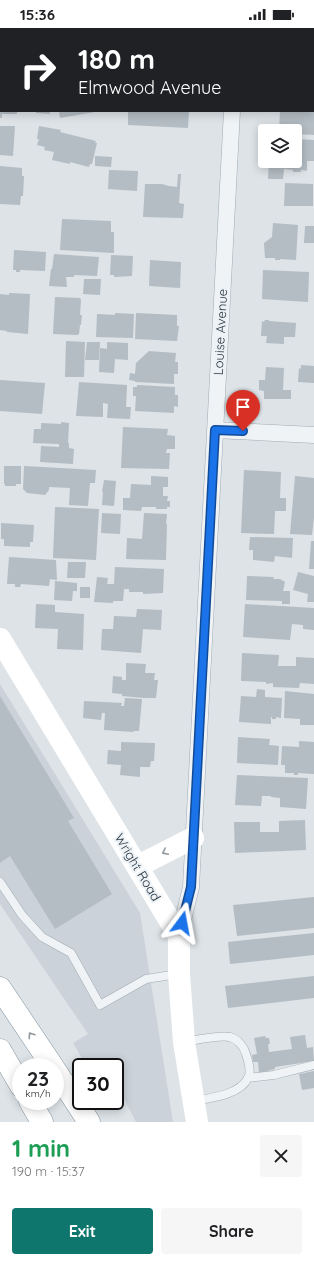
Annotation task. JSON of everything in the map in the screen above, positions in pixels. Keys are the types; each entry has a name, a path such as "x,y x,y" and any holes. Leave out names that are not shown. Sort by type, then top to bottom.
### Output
{"main road":[{"name":"Wright Road","path":"0,639 179,936"},
{"path":"138,866 194,838"},
{"path":"179,936 179,974 184,1042 197,1122"},
{"path":"0,988 47,1058"},
{"path":"0,1050 12,1071"},
{"path":"64,1084 89,1122"},
{"path":"35,1110 42,1122"}],"street":[{"name":"Louise Avenue","path":"179,936 191,887 232,112"},
{"path":"215,430 314,435"}],"lane":[{"path":"0,882 22,915 42,937 71,953 100,1005 146,978 179,974"},
{"path":"184,1042 208,1038 230,1037 239,1042 245,1052 250,1071 248,1078 242,1086 234,1091 219,1096 193,1101"},
{"path":"248,1078 274,1075 314,1065"}],"shaded area":[{"path":"0,684 140,913 173,1122 136,1122 124,1099 124,1058 82,1058 73,1043 88,1034 0,904"}],"building":[{"path":"0,112 17,112 17,114 2,114 2,118 0,118"},
{"path":"50,112 50,114 36,113"},
{"path":"59,112 95,112 60,118"},
{"path":"128,112 189,112 188,128 128,125"},
{"path":"280,112 314,112 314,135 302,134 302,124 279,124"},
{"path":"0,126 15,126 13,156 0,155"},
{"path":"39,126 61,130 60,132 96,141 95,143 97,143 92,164 90,164 89,167 70,162 70,164 52,160 54,152 44,150 45,147 37,145 39,139 37,139"},
{"path":"302,139 314,140 314,161 307,161 307,171 301,170 301,172 293,172 293,170 284,169 283,179 268,179 269,168 302,168"},
{"path":"95,156 112,157 111,167 95,166"},
{"path":"0,166 22,168 22,176 24,176 23,196 21,196 20,205 0,204"},
{"path":"109,170 138,171 137,191 108,189"},
{"path":"178,174 181,174 179,203 184,204 183,218 143,217 145,184 162,184 177,187"},
{"path":"285,183 313,184 313,206 284,206"},
{"path":"62,219 111,221 111,232 114,232 114,253 60,250"},
{"path":"273,223 298,225 296,260 275,260 275,258 265,258 264,243 272,237"},
{"path":"305,226 314,226 314,243 304,243"},
{"path":"14,250 46,252 45,271 20,270 20,272 16,272 16,270 13,270"},
{"path":"54,254 99,257 97,276 74,275 74,277 66,277 67,287 49,286"},
{"path":"111,255 133,256 132,276 114,277 114,275 110,275"},
{"path":"150,260 181,262 180,288 149,286"},
{"path":"263,270 309,272 308,302 262,299"},
{"path":"84,279 101,279 100,295 83,294"},
{"path":"9,293 30,294 28,334 0,330 0,294 9,295"},
{"path":"55,297 80,298 80,315 82,315 79,334 53,334"},
{"path":"115,313 134,314 133,338 96,337 97,314 115,315"},
{"path":"136,313 177,315 177,326 179,326 177,341 135,339"},
{"path":"265,320 296,323 295,337 284,337 284,344 266,343 267,336 261,336 262,321 264,322"},
{"path":"66,341 85,342 84,377 65,377"},
{"path":"87,342 100,342 99,360 85,360"},
{"path":"107,342 128,343 128,360 115,359 114,373 99,372 100,348 107,349"},
{"path":"149,351 176,353 175,362 178,362 178,374 174,374 174,384 135,382 129,380 130,373 135,374 136,363"},
{"path":"301,365 314,366 314,383 298,382 299,368 301,369"},
{"path":"266,367 284,368 283,390 291,390 291,399 264,399 264,391 259,390 259,380 265,380"},
{"path":"0,380 45,383 42,414 0,411"},
{"path":"79,382 127,385 126,407 131,407 130,419 107,418 108,404 103,403 103,417 76,416"},
{"path":"137,385 175,387 175,395 178,395 178,407 174,406 174,413 135,411 136,396 133,396 133,387 137,387"},
{"path":"61,422 69,423 68,443 69,448 74,449 73,464 40,462 41,446 59,447 59,444 33,443 34,429 41,429 41,423 61,424"},
{"path":"123,427 168,429 167,435 175,436 175,449 167,449 166,453 170,453 169,469 121,468"},
{"path":"4,466 21,466 21,484 16,484 16,486 5,486"},
{"path":"24,466 96,470 95,483 90,483 88,506 69,505 70,488 49,487 49,490 45,495 27,493 23,489"},
{"path":"244,470 281,472 280,498 286,498 286,511 275,511 274,534 241,533"},
{"path":"151,476 168,477 168,487 163,487 163,496 168,496 167,501 170,501 170,507 167,507 167,509 156,509 156,507 142,507 141,511 123,510 123,498 130,498 131,484 151,485"},
{"path":"295,476 314,478 314,518 312,535 290,534"},
{"path":"104,480 116,481 114,506 102,505"},
{"path":"55,507 99,509 96,560 53,558"},
{"path":"102,513 121,514 120,534 101,533"},
{"path":"144,513 167,514 166,560 126,559 127,538 142,539"},
{"path":"1,523 34,525 33,542 30,542 30,547 4,546 4,539 1,539"},
{"path":"250,537 293,538 292,558 275,556 274,562 253,560 253,550 249,550"},
{"path":"311,541 314,541 314,569 309,569"},
{"path":"9,557 56,560 57,580 50,579 49,586 21,584 20,587 15,587 15,584 7,584"},
{"path":"68,562 86,562 85,578 67,578"},
{"path":"115,567 164,569 163,593 143,594 143,592 129,592 129,589 124,589 123,601 113,601 113,603 94,602 97,577 108,578 107,584 114,584"},
{"path":"298,572 314,576 314,602 307,602 308,594 293,590"},
{"path":"247,576 274,577 273,579 280,579 285,582 283,591 290,591 290,604 282,604 282,601 246,600"},
{"path":"55,581 77,583 77,591 73,591 72,601 54,600"},
{"path":"80,587 90,587 90,598 80,598"},
{"path":"36,604 55,605 55,612 84,614 83,650 57,649 58,629 35,628"},
{"path":"245,604 314,608 314,630 303,629 303,625 292,624 290,640 243,637"},
{"path":"137,609 162,610 161,630 143,629 141,653 101,650 102,629 113,629 114,616 136,617"},
{"path":"242,653 279,655 278,666 296,666 296,657 314,658 314,684 300,683 299,688 273,687 273,683 266,684 266,682 241,681"},
{"path":"126,663 146,664 145,673 155,673 154,680 158,680 156,698 122,696 122,694 112,693 113,676 122,677 122,680 126,680"},
{"path":"257,689 265,690 265,697 282,698 281,718 276,717 276,719 272,719 271,717 271,724 239,722 241,696 256,697"},
{"path":"285,691 314,694 314,725 300,725 300,719 284,718"},
{"path":"0,696 74,818 68,821 112,894 55,929 10,856 0,863"},
{"path":"125,698 142,699 139,731 104,730 105,713 102,713 101,720 83,718 84,701 122,703 121,706 124,706"},
{"path":"238,737 270,739 269,745 279,746 278,765 237,763"},
{"path":"299,741 314,742 314,774 298,773 298,775 294,775 294,773 285,773 285,765 281,765 282,746 299,747"},
{"path":"121,742 155,743 154,761 151,761 150,767 140,767 140,777 120,775 121,765 107,764 108,750 121,751"},
{"path":"237,775 308,778 306,809 280,807 280,798 271,796 262,796 261,806 235,805"},
{"path":"305,820 306,850 235,853 234,822 260,822 260,832 279,832 279,821"},
{"path":"314,897 314,928 237,936 233,905"},
{"path":"314,933 314,955 230,964 228,942"},
{"path":"314,976 314,998 228,1008 225,986"},
{"path":"305,1035 307,1048 313,1047 314,1061 275,1067 275,1069 259,1073 258,1062 253,1062 252,1055 257,1054 254,1038 265,1036 266,1038 269,1038 269,1052 292,1049 290,1037"},
{"path":"314,1071 314,1088 302,1090 299,1074"}],"route":[{"path":"182,923 191,887 215,430 243,431"}]}
